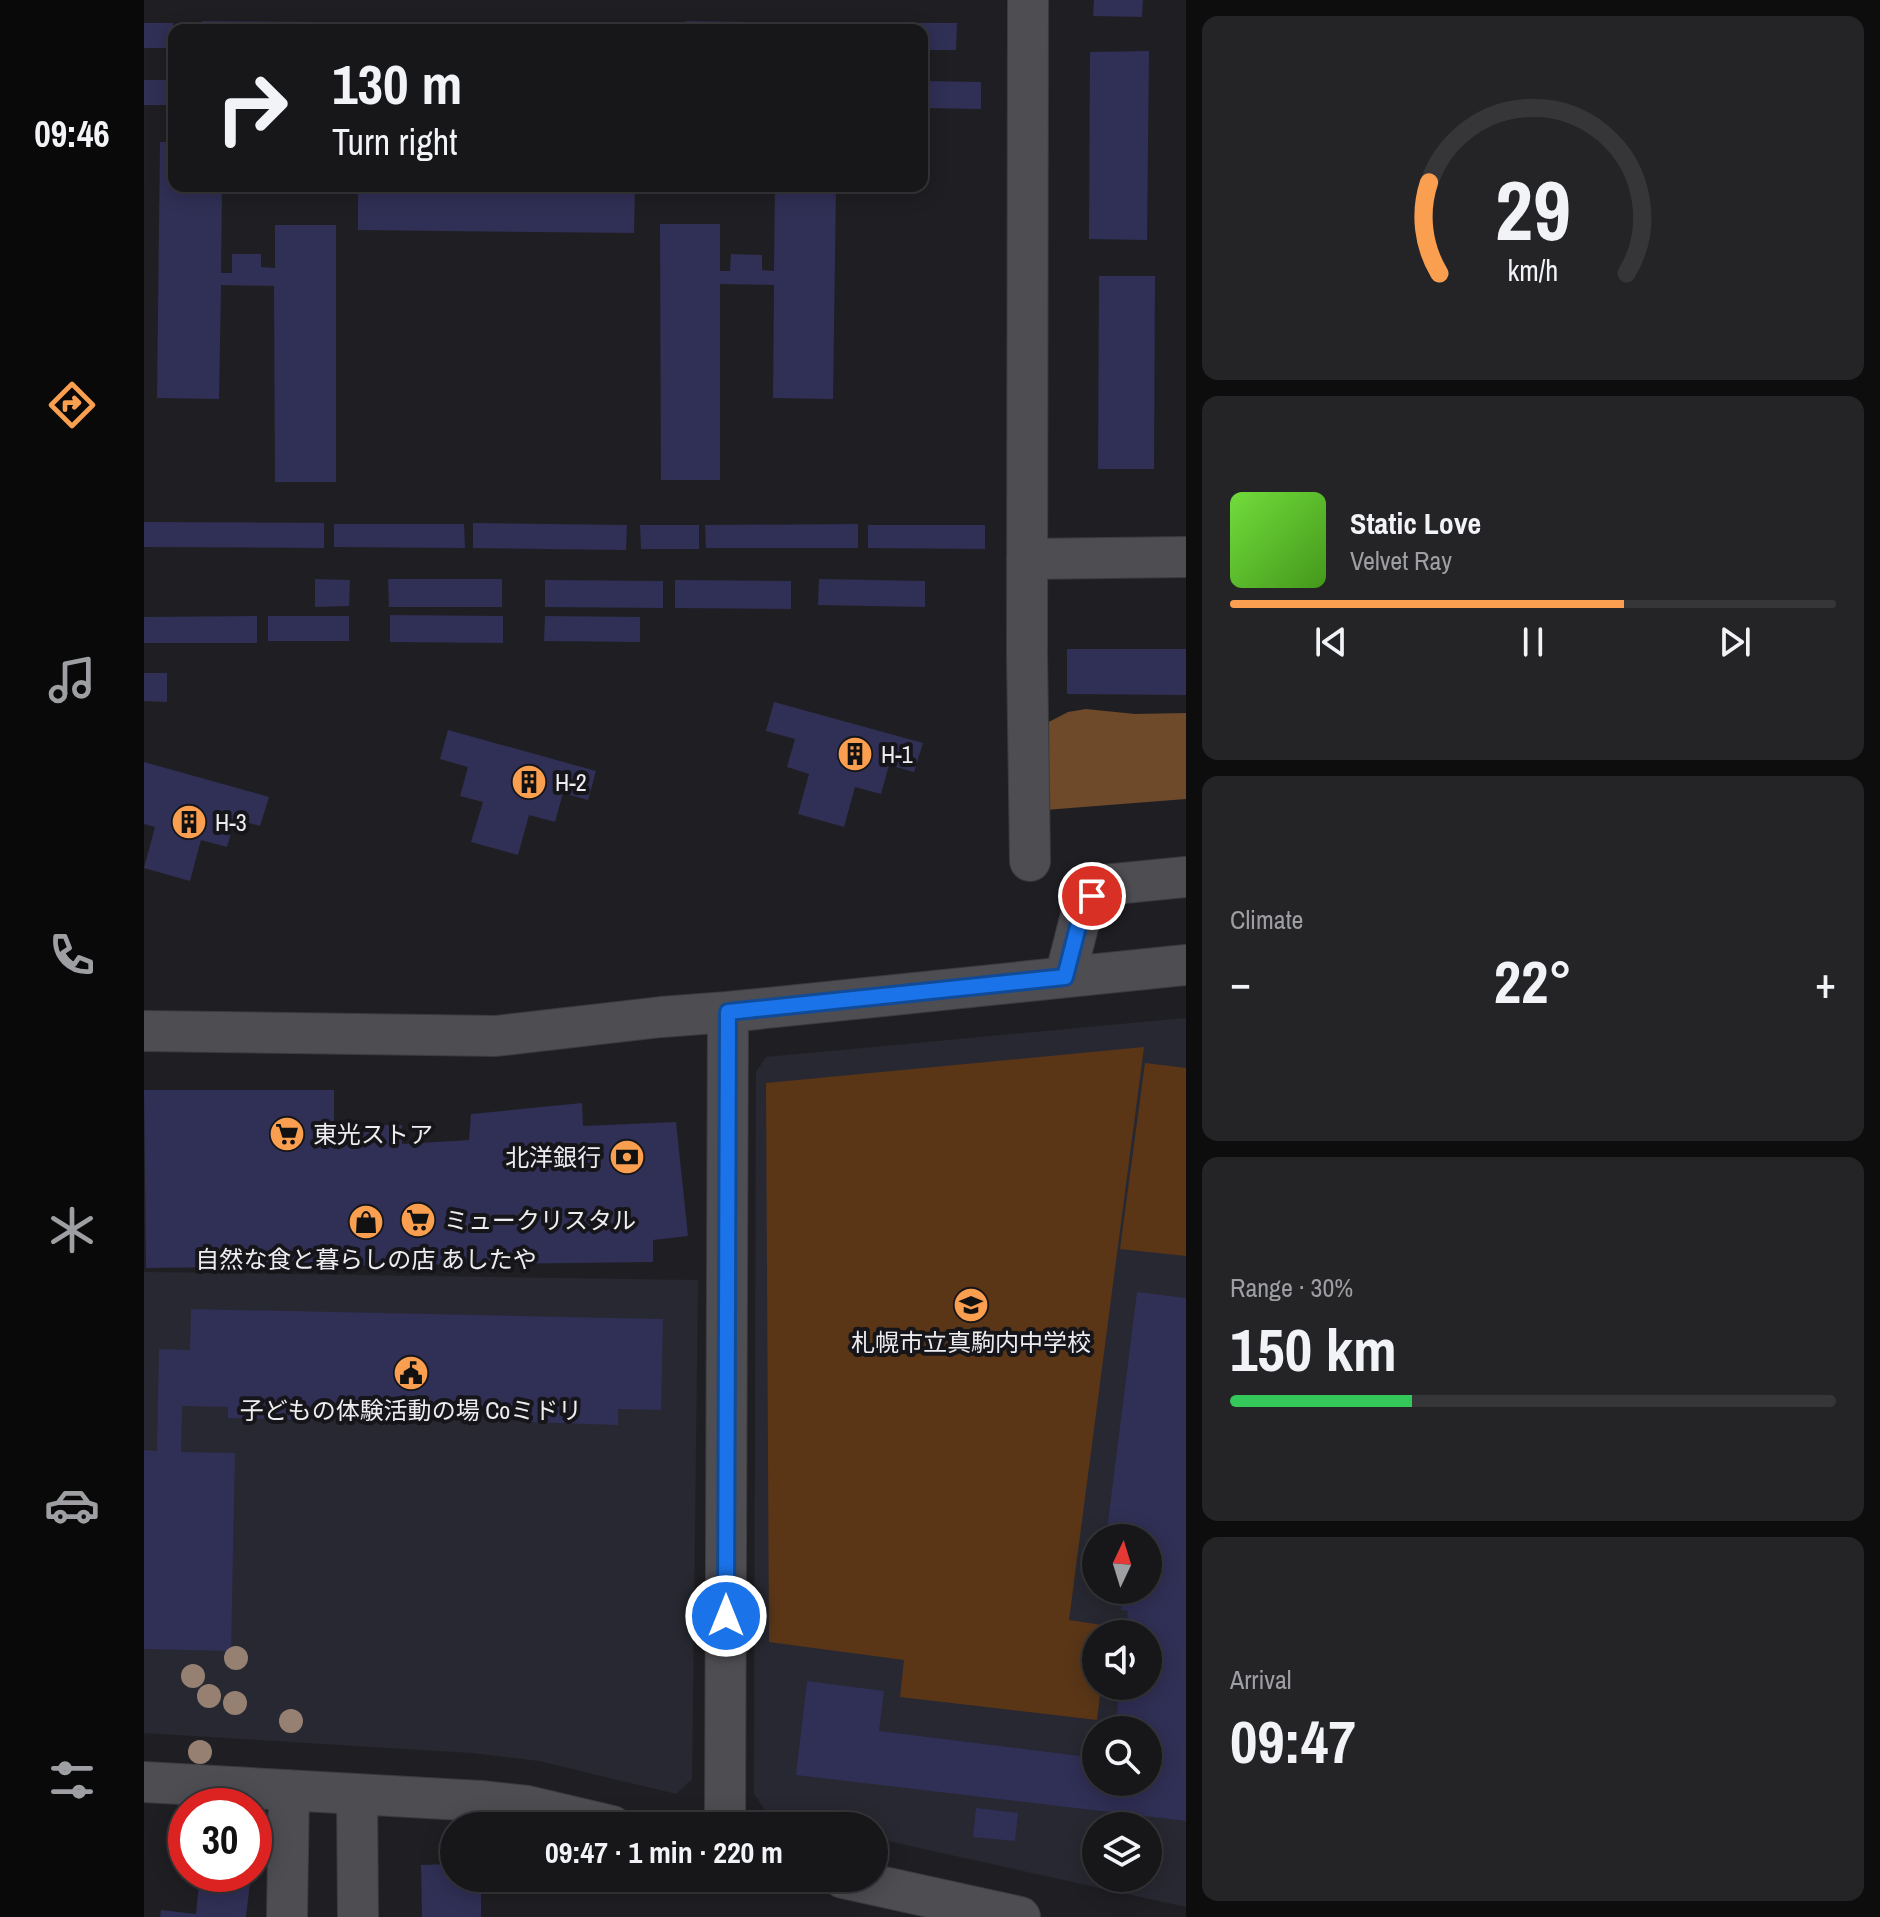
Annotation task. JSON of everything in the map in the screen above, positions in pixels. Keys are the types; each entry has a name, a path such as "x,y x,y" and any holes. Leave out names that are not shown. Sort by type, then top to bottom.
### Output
{"street":[{"path":"1028,0 1030,861"},
{"path":"1027,559 1186,557"},
{"path":"1065,977 1081,915 1092,896 1104,885 1186,877"},
{"path":"144,1031 496,1036 1186,965"},
{"path":"725,1812 728,1012"},
{"path":"144,1782 496,1802 552,1812"},
{"path":"287,1917 289,1790"},
{"path":"357,1794 358,1917"},
{"path":"888,1888 1020,1917"}],"shaded area":[{"path":"1086,709 1135,714 1186,713 1186,799 1045,810 1041,726 1068,712"},
{"name":"札幌市立真駒内中学校","path":"1186,1018 1186,1907 1118,1892 1162,1892 1162,1812 1082,1812 1082,1884 888,1841 888,1812 767,1812 754,1794 756,1072 766,1057"},
{"name":"札幌市立真駒内中学校","path":"1144,1047 1069,1620 1082,1622 1082,1700 1099,1700 1097,1716 1082,1718 900,1697 904,1660 769,1642 766,1083"},
{"path":"1145,1063 1186,1068 1186,1256 1120,1249"},
{"path":"144,1272 698,1280 692,1779 676,1794 539,1761 472,1753 144,1733"}],"building":[{"path":"1094,0 1143,0 1142,17 1093,16"},
{"path":"202,21 315,22 315,24 202,24"},
{"path":"685,21 825,23 825,24 685,24"},
{"path":"144,23 173,23 168,24 168,48 144,48"},
{"path":"957,23 956,50 928,50 928,24 854,24"},
{"path":"1149,51 1147,240 1089,239 1090,52"},
{"path":"144,80 168,80 168,105 144,105"},
{"path":"928,81 981,82 981,109 928,108"},
{"path":"160,142 168,142 168,192 222,192 221,273 232,273 232,254 261,254 261,267 275,268 275,225 336,225 336,482 275,482 274,286 221,285 219,399 157,398"},
{"path":"358,192 635,192 634,233 358,230"},
{"path":"775,192 836,192 833,399 773,398 774,285 720,284 720,480 661,480 660,224 720,224 720,271 730,271 731,254 762,255 762,270 774,271"},
{"path":"1099,276 1155,276 1154,469 1098,469"},
{"path":"144,522 324,523 324,548 144,547"},
{"path":"473,523 627,525 626,550 473,548"},
{"path":"334,524 464,524 465,548 334,547"},
{"path":"858,524 858,548 706,548 705,525"},
{"path":"640,525 699,525 699,549 641,549"},
{"path":"868,525 985,525 985,549 868,548"},
{"path":"315,579 350,580 349,606 315,607"},
{"path":"388,579 502,579 502,607 389,607"},
{"path":"819,579 925,581 925,607 818,605"},
{"path":"545,580 663,581 663,608 545,607"},
{"path":"675,580 791,581 791,609 675,608"},
{"path":"390,615 503,616 503,643 390,642"},
{"path":"257,616 257,643 144,643 144,617"},
{"path":"268,616 349,616 349,641 268,641"},
{"path":"545,616 640,617 640,642 544,641"},
{"path":"1067,649 1186,649 1186,695 1067,694"},
{"path":"144,673 167,673 167,702 144,701"},
{"name":"H-1","path":"774,702 923,743 914,772 889,765 881,794 855,787 844,827 798,814 809,774 787,767 795,739 766,731"},
{"name":"H-2","path":"448,730 596,771 588,800 563,793 555,822 529,815 518,855 471,842 483,802 460,796 468,767 440,759"},
{"name":"H-3","path":"144,762 269,797 260,826 235,819 227,847 201,840 190,881 144,868 155,827 144,824"},
{"path":"144,1090 334,1090 334,1125 402,1125 402,1144 469,1140 471,1114 582,1103 583,1126 676,1122 688,1236 653,1240 653,1262 146,1268"},
{"path":"1137,1292 1186,1298 1186,1821 1162,1818 1162,1812 1110,1812 796,1775 807,1681 884,1691 879,1731 1082,1756 1082,1796 1162,1796 1162,1716 1117,1716 1118,1700 1162,1700 1162,1620 1127,1620 1128,1611 1121,1610 1122,1604 1162,1604 1162,1524 1108,1524"},
{"path":"191,1309 663,1319 661,1410 618,1409 618,1425 527,1422 527,1411 315,1407 314,1420 228,1418 228,1407 182,1406 181,1452 235,1453 231,1651 144,1649 144,1450 157,1451 159,1349 190,1350"},
{"path":"976,1808 1018,1813 1015,1841 973,1837"},
{"path":"440,1864 440,1892 481,1892 481,1917 422,1917 421,1865"},
{"path":"198,1892 249,1892 246,1917 160,1917 161,1910 196,1914"}],"place":[{"name":"H-1","path":"855,754"},
{"name":"H-2","path":"529,782"},
{"name":"H-3","path":"189,822"},
{"name":"東光ストア","path":"287,1134"},
{"name":"北洋銀行","path":"627,1157"},
{"name":"ミュークリスタル","path":"418,1220"},
{"name":"自然な食と暮らしの店 あしたや","path":"366,1222"},
{"name":"札幌市立真駒内中学校","path":"971,1305"},
{"name":"子どもの体験活動の場 Coミドリ","path":"411,1373"}],"route":[{"path":"726,1616 728,1012 1065,977 1081,915 1092,896"}]}
